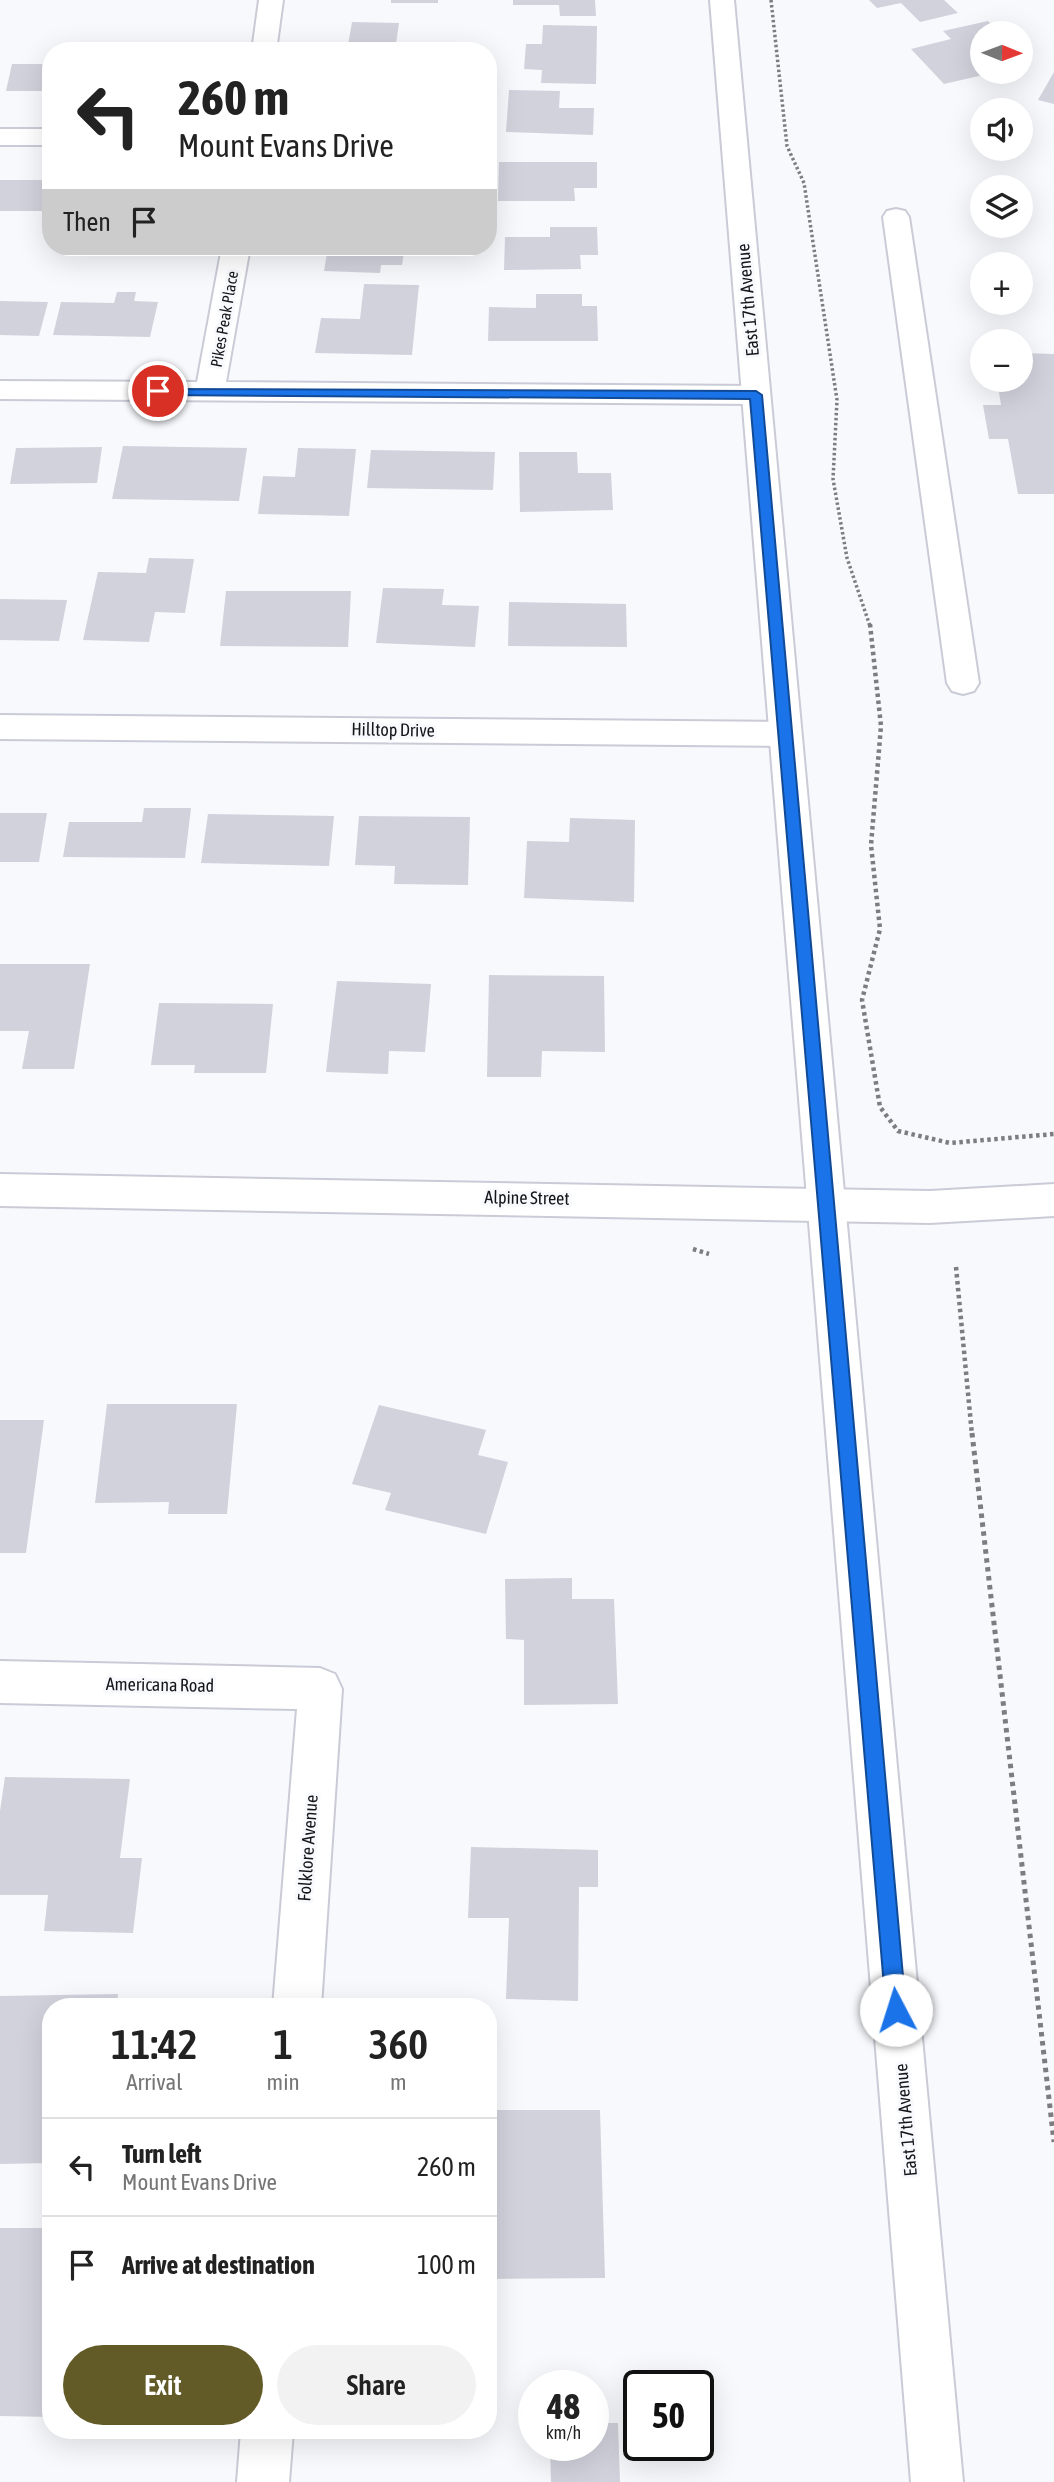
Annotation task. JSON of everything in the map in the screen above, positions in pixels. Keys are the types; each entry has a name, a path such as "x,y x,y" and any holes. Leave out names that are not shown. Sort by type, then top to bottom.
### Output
{"street":[{"path":"265,42 271,0"},
{"name":"East 17th Avenue","path":"722,0 937,2482"},
{"path":"0,136 42,137"},
{"path":"896,217 964,683"},
{"name":"Pikes Peak Place","path":"210,392 234,256"},
{"path":"0,390 756,395"},
{"name":"Hilltop Drive","path":"0,727 785,734"},
{"name":"Alpine Street","path":"0,1190 930,1207 1054,1200"},
{"name":"Americana Road","path":"0,1682 320,1689"},
{"name":"Folklore Avenue","path":"298,1998 320,1689"},
{"path":"263,2482 266,2439"}],"path":[{"path":"771,0 787,146 804,183 837,400 833,479 847,558 873,634 881,726 871,845 880,929 862,1000 880,1107 898,1131 950,1143 1054,1134"},
{"path":"956,1266 963,1359 1054,2142"}],"building":[{"path":"391,0 438,0 438,3 391,3"},
{"path":"513,0 595,0 596,16 560,16 559,5 513,5"},
{"path":"869,0 944,0 958,13 920,22 901,3 877,8"},
{"path":"352,22 399,23 396,42 349,42"},
{"path":"543,25 597,26 596,84 541,83 542,70 524,69 526,44 542,44"},
{"path":"970,25 970,78 944,84 911,49 951,39 943,31"},
{"path":"12,64 42,64 42,91 6,91"},
{"path":"1054,72 1054,104 1038,100"},
{"path":"509,90 560,91 559,108 594,108 593,135 506,132"},
{"path":"499,162 597,162 597,188 574,188 575,201 498,201"},
{"path":"0,180 42,180 42,211 0,211"},
{"path":"550,227 597,227 598,255 580,255 581,269 504,270 505,237 550,237"},
{"path":"326,256 404,256 402,265 381,265 380,273 324,271"},
{"path":"364,284 419,285 412,355 315,353 321,318 360,319"},
{"path":"117,292 136,292 134,301 158,302 150,337 53,335 61,302 114,303"},
{"path":"536,294 582,294 582,306 597,306 598,341 488,341 489,307 536,308"},
{"path":"0,301 48,302 39,336 0,335"},
{"path":"1033,353 1054,354 1054,494 1018,494 1008,439 989,439 983,405 1001,405 999,392 1033,392"},
{"path":"123,446 247,448 239,501 112,499"},
{"path":"102,447 97,483 10,484 16,448"},
{"path":"298,448 356,449 349,516 258,514 263,476 295,477"},
{"path":"371,450 495,452 493,490 367,488"},
{"path":"519,452 577,452 578,473 611,473 613,510 520,512"},
{"path":"149,558 194,559 185,613 155,612 149,642 83,640 98,572 146,573"},
{"path":"383,588 444,589 442,605 479,606 475,647 376,643"},
{"path":"226,591 351,591 348,647 220,646"},
{"path":"0,599 67,600 59,641 0,640"},
{"path":"509,602 626,604 627,647 508,646"},
{"path":"144,808 191,808 185,858 63,857 69,822 142,822"},
{"path":"0,813 47,813 39,862 0,862"},
{"path":"208,814 334,816 329,866 201,863"},
{"path":"359,816 470,817 468,885 394,884 395,866 355,865"},
{"path":"570,818 635,820 634,902 524,898 527,841 569,842"},
{"path":"0,964 90,964 74,1069 22,1069 29,1031 0,1031"},
{"path":"489,975 604,976 605,1052 542,1051 541,1077 487,1077"},
{"path":"337,981 431,984 425,1052 389,1051 388,1074 326,1072"},
{"path":"159,1003 273,1004 266,1073 194,1073 195,1065 151,1065"},
{"path":"107,1404 237,1404 227,1514 168,1514 169,1502 95,1503"},
{"path":"379,1405 486,1430 478,1455 508,1462 486,1534 385,1510 391,1493 352,1484"},
{"path":"0,1420 44,1420 26,1553 0,1553"},
{"path":"572,1578 572,1599 614,1599 618,1704 524,1705 524,1640 506,1639 505,1579"},
{"path":"5,1777 130,1779 120,1858 142,1858 133,1933 44,1931 48,1895 0,1895 0,1811"},
{"path":"471,1847 598,1850 598,1887 579,1887 578,2001 506,1999 509,1918 468,1918"},
{"path":"118,1994 118,1998 42,1998 42,2163 0,2164 0,1996"},
{"path":"497,2110 600,2110 605,2278 497,2279"},
{"path":"0,2228 42,2228 42,2417 0,2416"},
{"path":"609,2423 618,2423 620,2482 551,2482 550,2461 609,2461"}],"route":[{"path":"158,391 756,395 896,2010"}]}
